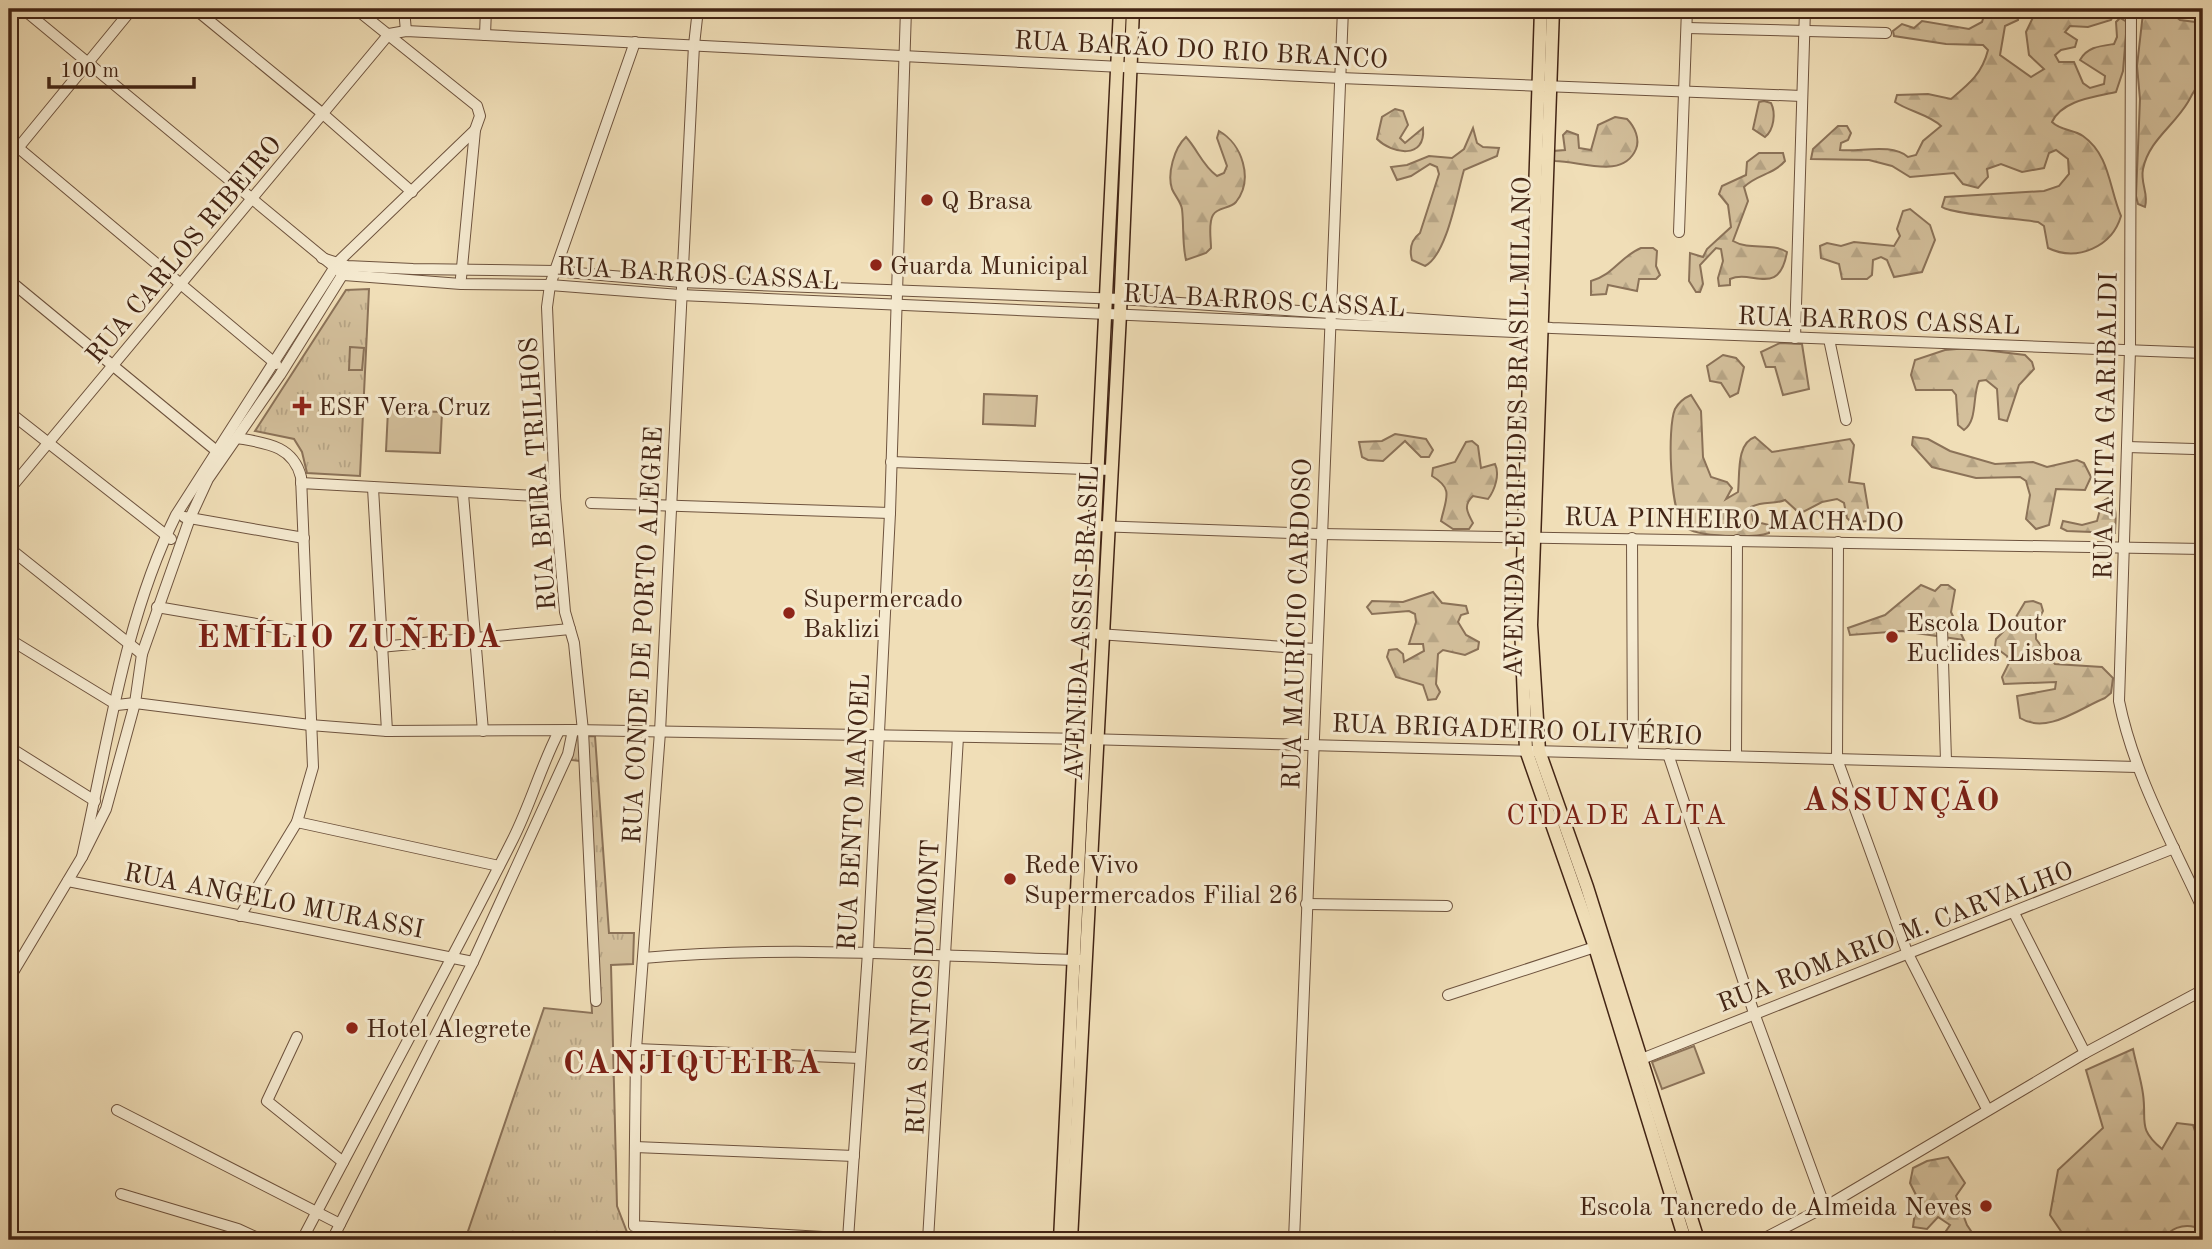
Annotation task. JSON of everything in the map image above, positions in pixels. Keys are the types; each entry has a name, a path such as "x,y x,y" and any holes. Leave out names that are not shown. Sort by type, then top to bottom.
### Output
{"main road":[{"name":"AVENIDA ASSIS BRASIL","path":"1105,470 1121,299 1117,231 1124,66 1120,9"},
{"name":"AVENIDA ASSIS BRASIL","path":"1124,66 1133,9"},
{"name":"AVENIDA EURIPIDES BRASIL MILANO","path":"1541,9 1539,328 1533,412 1526,625 1532,750 1637,1061 1674,1184 1685,1240"},
{"name":"AVENIDA EURIPIDES BRASIL MILANO","path":"1542,86 1553,9"},
{"name":"AVENIDA ASSIS BRASIL","path":"1071,1240 1069,1179 1103,526 1105,306 1117,231"},
{"name":"AVENIDA EURIPIDES BRASIL MILANO","path":"1581,889 1595,947 1619,1009"},
{"name":"AVENIDA ASSIS BRASIL","path":"1060,1240 1069,1179"},
{"name":"AVENIDA EURIPIDES BRASIL MILANO","path":"1674,1184 1698,1240"}],"street":[{"path":"23,9 250,200 322,258 341,268"},
{"path":"9,159 132,9"},
{"path":"195,9 323,114 412,192"},
{"path":"356,9 477,106 480,117 475,130 461,284"},
{"path":"404,9 406,31"},
{"path":"485,35 486,9"},
{"path":"694,45 698,9"},
{"name":"RUA BENTO MANOEL","path":"848,1240 867,952 876,735 890,513 906,9"},
{"name":"RUA MAURÍCIO CARDOSO","path":"1294,1240 1311,744 1343,9"},
{"path":"1679,232 1687,9"},
{"path":"1795,338 1805,9"},
{"name":"RUA ANITA GARIBALDI","path":"2131,9 2130,350 2119,701 2137,767 2203,910"},
{"path":"1687,28 1886,33"},
{"name":"RUA BARÃO DO RIO BRANCO","path":"388,34 406,31 1340,78 1802,96"},
{"name":"RUA CARLOS RIBEIRO","path":"9,490 388,34"},
{"name":"RUA BEIRA TRILHOS","path":"596,1000 570,629 565,612 555,497 547,307 550,285 635,42"},
{"name":"RUA CONDE DE PORTO ALEGRE","path":"694,45 660,732 636,1049 634,1226 848,1240"},
{"path":"82,857 117,705 136,649 166,536 176,515 220,454 237,438 284,369 353,248 475,130"},
{"path":"9,140 284,369"},
{"path":"9,979 82,857 106,809 135,703 136,649 157,607 178,544 208,479 274,363 341,268"},
{"name":"RUA BARROS CASSAL","path":"341,268 461,272 555,271 681,282 895,290 1105,306 1120,314 1232,320 1328,324 1413,323 2203,353"},
{"name":"RUA BARROS CASSAL","path":"341,268 461,284 550,285 680,295 895,304 1105,306 1121,299 1329,313 1413,323"},
{"path":"9,280 220,454"},
{"path":"1232,320 1233,306"},
{"path":"1829,339 1846,419"},
{"path":"9,412 178,544"},
{"path":"237,438 274,445 298,464 309,633 313,767 297,822 240,916"},
{"path":"2127,447 2194,449"},
{"path":"891,462 1105,470"},
{"path":"301,483 555,497"},
{"path":"373,488 380,647 387,731"},
{"path":"463,494 483,731"},
{"path":"591,503 890,513"},
{"path":"176,515 304,538"},
{"name":"RUA PINHEIRO MACHADO","path":"1103,526 1320,534 2203,549"},
{"path":"1632,538 1633,753"},
{"path":"1736,756 1738,540"},
{"path":"1838,542 1837,759 1907,952 1987,1109"},
{"path":"9,548 136,649"},
{"path":"157,607 309,633"},
{"path":"1942,628 1947,761"},
{"path":"380,647 570,629"},
{"path":"1097,634 1315,649"},
{"path":"9,639 117,705"},
{"name":"RUA BRIGADEIRO OLIVÉRIO","path":"117,705 135,703 310,725 387,731 578,731 1092,739 2137,767"},
{"path":"302,1240 454,956 518,829 559,731"},
{"path":"332,1240 472,962 578,731"},
{"name":"RUA SANTOS DUMONT","path":"928,1240 958,737"},
{"path":"9,747 95,801"},
{"path":"1668,754 1755,1013 1825,1206"},
{"path":"297,822 499,866"},
{"path":"518,829 532,835"},
{"name":"RUA ROMARIO M. CARVALHO","path":"1637,1061 2174,848"},
{"name":"RUA ANGELO MURASSI","path":"68,881 454,956 472,962"},
{"path":"2192,886 2203,881"},
{"path":"1306,904 1447,906"},
{"path":"2014,913 2085,1053"},
{"path":"1448,995 1595,947"},
{"path":"643,958 693,953 867,952 1081,960"},
{"path":"1761,1240 1825,1206 2085,1053 2203,990"},
{"path":"297,1037 267,1101 343,1162"},
{"path":"636,1049 860,1058"},
{"path":"117,1110 340,1224"},
{"path":"635,1147 854,1156"},
{"path":"121,1194 238,1229 262,1240"},
{"path":"848,1240 876,1240"}],"green space":[{"path":"1986,9 2019,9 2018,20 2005,26 2000,55 2031,77 2044,69 2029,55 2026,32 2037,9 2117,9 2111,20 2088,27 2070,26 2065,32 2077,40 2075,47 2061,50 2055,55 2059,62 2074,62 2083,83 2090,88 2104,84 2105,76 2080,60 2090,50 2114,44 2117,37 2116,22 2120,18 2127,22 2123,71 2116,92 2071,104 2052,122 2083,136 2092,144 2108,173 2121,216 2110,236 2092,249 2059,252 2048,248 2044,226 2038,222 1972,214 1942,207 1945,197 2044,191 2059,186 2069,174 2068,159 2056,150 2049,153 2044,168 2022,172 2001,164 1987,169 1988,177 1978,188 1963,184 1954,173 1910,177 1892,166 1869,160 1811,159 1813,149 1838,126 1847,126 1851,133 1848,140 1841,143 1840,150 1885,149 1908,157 1916,155 1923,141 1941,126 1895,102 1897,95 1928,94 1951,99 1978,72 1988,50 1983,45 1946,44 1894,36 1893,31 1902,24 1914,28 1922,21 1969,29 1982,22"},
{"path":"2167,9 2180,20 2203,23 2203,81 2156,141 2146,159 2142,174 2145,207 2138,204 2136,196 2140,99 2137,66 2143,13"},
{"path":"1759,102 1771,103 1774,116 1772,126 1765,137 1753,129"},
{"path":"1395,109 1403,111 1408,125 1400,138 1405,143 1423,128 1419,145 1414,149 1399,151 1377,139 1382,117"},
{"path":"1615,117 1627,119 1637,137 1636,149 1622,164 1600,167 1555,161 1552,157 1553,151 1565,150 1563,135 1567,131 1578,135 1579,148 1591,150 1598,125"},
{"path":"1473,128 1477,143 1483,147 1499,148 1497,156 1464,170 1445,237 1433,260 1425,266 1412,260 1411,248 1420,233 1439,174 1437,167 1430,164 1411,176 1397,180 1391,167 1407,165 1429,156 1452,158 1464,149"},
{"path":"1219,131 1234,144 1239,153 1245,173 1244,183 1236,202 1217,211 1211,218 1211,248 1206,253 1186,260 1182,209 1172,189 1170,176 1173,162 1186,137 1212,172 1217,176 1224,173 1227,166 1217,138"},
{"path":"1759,153 1783,153 1785,161 1744,187 1748,201 1733,241 1746,246 1774,247 1787,252 1783,266 1778,274 1771,278 1738,277 1730,279 1730,285 1719,286 1718,278 1723,261 1721,249 1716,248 1700,265 1703,284 1700,292 1696,292 1689,281 1690,253 1703,257 1707,249 1731,227 1728,205 1719,194 1722,186 1746,175 1747,162"},
{"path":"1910,209 1930,225 1935,240 1922,272 1894,277 1887,260 1881,257 1873,260 1872,275 1867,279 1842,279 1839,264 1821,258 1820,246 1827,243 1841,246 1854,242 1894,246 1900,236 1897,229 1903,211"},
{"path":"1641,248 1653,248 1657,251 1656,266 1660,275 1656,279 1639,279 1637,291 1608,285 1606,294 1591,295 1591,281 1605,275"},
{"path":"369,289 360,476 307,473 302,452 294,439 255,431 346,290"},
{"path":"1780,343 1802,344 1809,389 1783,395 1775,367 1766,367 1761,352"},
{"path":"350,347 364,348 362,370 349,370"},
{"path":"1968,348 2025,355 2032,362 2034,369 2019,385 2007,421 1999,419 1997,389 1986,380 1979,381 1973,414 1964,430 1958,425 1956,395 1952,390 1916,390 1911,375 1915,360 1945,350"},
{"path":"1723,355 1736,358 1744,367 1738,393 1730,397 1721,383 1710,381 1707,366"},
{"path":"984,394 1037,396 1035,426 983,424"},
{"path":"1691,395 1701,411 1703,457 1711,477 1727,482 1732,488 1726,499 1738,492 1742,453 1749,440 1755,437 1772,452 1850,439 1854,445 1849,482 1864,484 1869,514 1867,521 1852,523 1847,518 1844,503 1837,499 1822,502 1803,512 1796,510 1785,500 1751,507 1753,521 1769,525 1769,533 1762,535 1712,535 1684,526 1679,518 1673,488 1671,433 1675,409 1682,400"},
{"path":"388,410 442,412 440,453 386,451"},
{"path":"1395,434 1426,439 1433,450 1429,457 1421,457 1405,441 1383,461 1362,457 1359,442 1382,441"},
{"path":"1913,437 1928,439 1950,451 1995,464 2033,462 2047,467 2077,460 2084,463 2091,477 2085,490 2056,489 2049,525 2036,529 2026,519 2030,495 2026,481 2020,477 1976,478 1932,467 1912,445"},
{"path":"1472,441 1478,446 1481,468 1495,464 1496,482 1488,499 1473,496 1468,502 1468,512 1473,523 1469,529 1453,529 1441,521 1447,495 1443,485 1432,476 1433,468 1455,462 1466,442"},
{"path":"2108,498 2115,510 2115,533 2067,531 2061,528 2063,521 2082,525 2097,521 2102,502"},
{"path":"1921,585 1935,591 1941,585 1948,585 1955,590 1951,612 1964,640 1902,631 1850,635 1848,628 1885,615"},
{"path":"1433,592 1442,603 1466,606 1468,613 1461,615 1458,622 1466,635 1479,642 1478,649 1465,655 1443,650 1438,654 1436,684 1440,692 1436,699 1428,700 1423,685 1396,677 1387,657 1389,650 1397,649 1403,654 1404,662 1424,651 1423,644 1409,644 1416,622 1415,614 1409,611 1372,614 1367,607 1372,601 1403,602"},
{"path":"2025,602 2041,604 2043,611 2036,625 2036,639 2055,664 2102,667 2113,678 2111,693 2105,698 2052,722 2030,722 2020,718 2017,696 2055,689 2056,682 2004,684 2002,677 2009,663 2007,656 1995,647 1996,639 2013,622"},
{"path":"595,736 609,933 634,933 633,964 611,965 617,1206 630,1240 465,1240 544,1008 592,1013 580,761 571,760 576,737"},
{"path":"1694,1046 1704,1073 1662,1089 1652,1062"},
{"path":"2133,1049 2143,1094 2146,1130 2154,1142 2162,1149 2177,1123 2193,1125 2198,1140 2203,1145 2203,1239 2195,1227 2186,1226 2173,1230 2164,1240 2067,1240 2050,1215 2058,1170 2103,1128 2086,1070"},
{"path":"1948,1157 1965,1183 1956,1196 1967,1225 1977,1240 1940,1240 1950,1225 1938,1217 1927,1229 1913,1227 1917,1197 1910,1183 1913,1168 1927,1161"}],"place":[{"name":"Q Brasa","path":"927,200"},
{"name":"Guarda Municipal","path":"876,265"},
{"name":"ESF Vera Cruz","path":"302,406"},
{"name":"Supermercado Baklizi","path":"789,613"},
{"name":"Escola Doutor Euclides Lisboa","path":"1892,637"},
{"name":"Rede Vivo Supermercados Filial 26","path":"1010,879"},
{"name":"Hotel Alegrete","path":"352,1028"},
{"name":"Escola Tancredo de Almeida Neves","path":"1986,1206"}],"district":[{"name":"EMÍLIO ZUÑEDA","path":"350,635"},
{"name":"ASSUNÇÃO","path":"1902,798"},
{"name":"CIDADE ALTA","path":"1617,814"},
{"name":"CANJIQUEIRA","path":"693,1061"}]}
